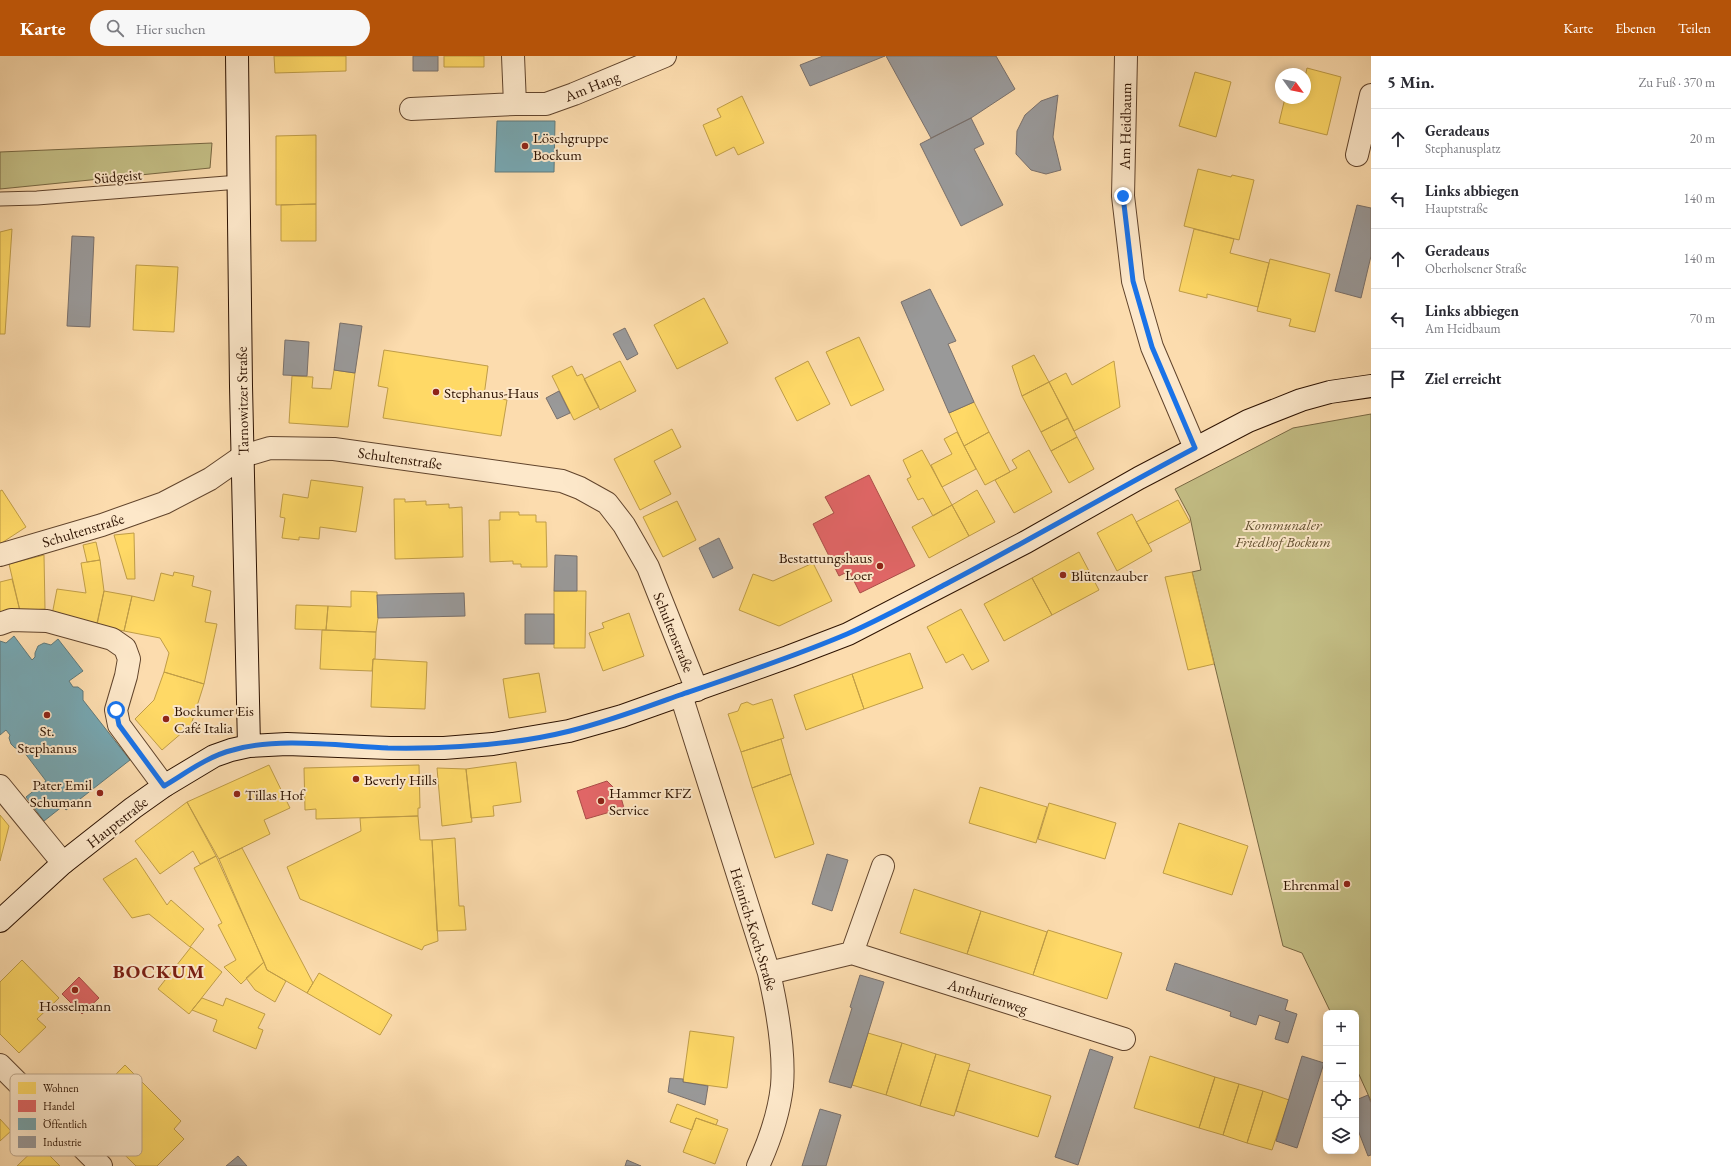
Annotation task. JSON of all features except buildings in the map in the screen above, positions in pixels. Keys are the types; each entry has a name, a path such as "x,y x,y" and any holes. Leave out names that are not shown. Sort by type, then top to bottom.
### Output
{"street":[{"name":"Tarnowitzer Straße","path":"237,56 249,746"},
{"path":"513,56 515,104"},
{"name":"Am Hang","path":"411,109 546,104 574,94 665,56"},
{"name":"Am Heidbaum","path":"1126,56 1123,196 1133,281 1152,347 1195,448"},
{"path":"1357,155 1371,95"},
{"name":"Hauptstraße","path":"0,921 63,864 133,808 164,786 214,756 249,746 287,744 390,748 444,748 493,744 569,731 622,716 848,634 1019,546 1195,448 1248,421 1302,400 1330,392 1371,386"},
{"name":"Schultenstraße","path":"0,555 102,525 164,503 210,479 243,456 270,448 334,449 562,481 580,488 607,503 628,531 648,567 689,692"},
{"path":"0,624 11,620 46,621 112,639 125,648 129,659 126,676 116,710 119,725 164,786"},
{"name":"Heinrich-Koch-Straße","path":"689,692 769,973 776,1003 781,1055 782,1086 775,1118 758,1166"},
{"path":"0,786 63,864"},
{"path":"769,973 852,953 883,866"},
{"name":"Anthurienweg","path":"852,953 1124,1039"},
{"path":"0,1065 10,1075"},
{"path":"91,1156 101,1166"}],"lane":[{"name":"Südgeist","path":"0,199 37,198 239,182"}],"green space":[{"path":"212,143 210,168 0,189 0,152"},
{"name":"Kommunaler Friedhof Bockum","path":"1371,414 1371,1101 1359,1075 1359,1010 1330,1010 1302,953 1283,946 1192,572 1201,570 1190,517 1175,489 1293,428"}],"place":[{"name":"Löschgruppe Bockum","path":"525,146"},
{"name":"Stephanus-Haus","path":"436,392"},
{"name":"Bestattungshaus Loer","path":"880,566"},
{"name":"Blütenzauber","path":"1063,575"},
{"name":"St. Stephanus","path":"47,715"},
{"name":"Bockumer Eis Café Italia","path":"166,719"},
{"name":"Beverly Hills","path":"356,779"},
{"name":"Pater Emil Schumann","path":"100,793"},
{"name":"Tillas Hof","path":"237,794"},
{"name":"Hammer KFZ Service","path":"601,801"},
{"name":"Ehrenmal","path":"1347,884"},
{"name":"Hosselmann","path":"75,990"}],"district":[{"name":"BOCKUM","path":"159,971"}],"route":[{"path":"116,710 119,725 164,786 214,756 249,746 287,744 390,748 444,748 493,744 530,739 569,731 622,716 848,634 905,605 1026,542 1195,448 1152,347 1133,281 1123,196"}]}
